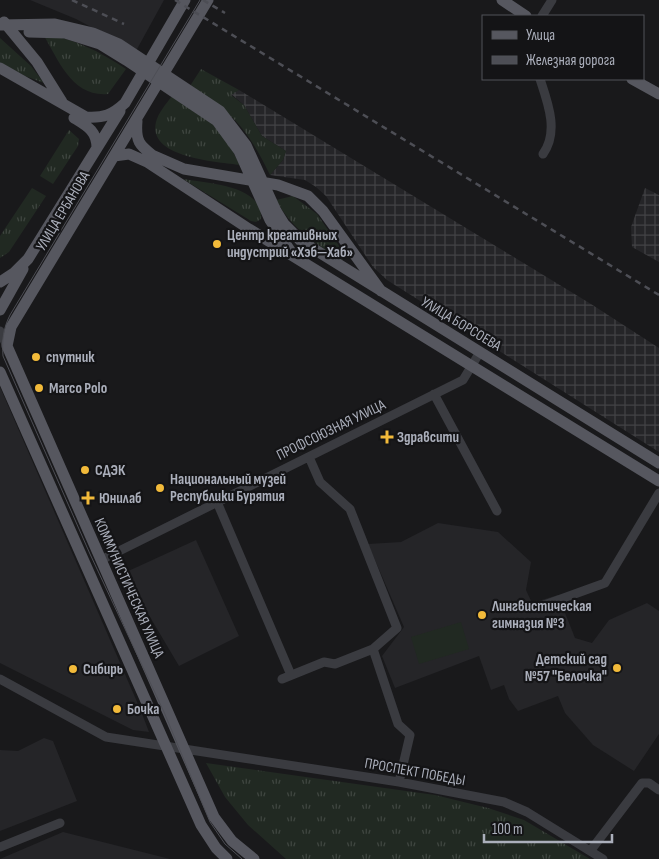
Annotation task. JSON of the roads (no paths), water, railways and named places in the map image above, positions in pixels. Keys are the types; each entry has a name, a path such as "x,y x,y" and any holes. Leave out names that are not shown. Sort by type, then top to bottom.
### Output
{"main road":[{"path":"0,68 86,117 101,118 112,115 125,103 185,0"},
{"name":"УЛИЦА ЕРБАНОВА","path":"1,306 20,298 33,289 208,0"},
{"path":"502,0 524,15"},
{"path":"0,17 37,62 59,101"},
{"path":"0,25 55,24 93,33 118,44 128,56"},
{"path":"0,32 65,33 85,38 128,56 176,87 220,111 238,132 248,161 263,193"},
{"path":"0,72 37,93 93,131 97,138 97,148"},
{"path":"634,80 659,94"},
{"name":"УЛИЦА ЕРБАНОВА","path":"0,282 14,273 28,259 125,103"},
{"path":"138,116 136,134 141,146 183,180 259,228 265,227 270,220"},
{"name":"УЛИЦА БОРСОЕВА","path":"114,156 129,154 148,162 190,192 659,481"},
{"path":"152,155 184,169 278,185 308,196 323,211 384,294"},
{"name":"УЛИЦА БОРСОЕВА","path":"263,193 270,220 294,256"},
{"name":"УЛИЦА БОРСОЕВА","path":"263,193 292,233 337,265 659,463"},
{"path":"1,306 28,259"},
{"path":"7,346 11,327 33,289"},
{"name":"КОММУНИСТИЧЕСКАЯ УЛИЦА","path":"7,346 214,817 232,841 254,859"},
{"name":"КОММУНИСТИЧЕСКАЯ УЛИЦА","path":"0,372 201,825 216,848 227,859"}],"street":[{"path":"543,15 552,0"},
{"path":"540,80 551,121 551,143 543,154"},
{"path":"0,331 7,346"},
{"name":"ПРОФСОЮЗНАЯ УЛИЦА","path":"101,560 463,380 480,352"},
{"path":"434,394 497,511"},
{"path":"282,679 324,662 335,664 373,648 397,628 350,509 320,482 309,457"},
{"path":"536,608 605,583 659,493"},
{"path":"216,502 291,675"},
{"path":"373,648 398,724 410,735 398,782"},
{"name":"ПРОСПЕКТ ПОБЕДЫ","path":"0,679 106,737 398,782 504,802 527,812 592,850 603,859"},
{"path":"592,850 642,783 649,782 659,790"},
{"path":"0,847 60,823"}],"tram line":[{"path":"200,0 10,315 4,335 3,356 90,554 164,712 210,822 225,844 242,859"}],"railway":[{"path":"72,0 124,24"},
{"path":"175,0 659,295"},
{"path":"203,0 225,13"}],"place":[{"name":"Центр креативных индустрий «Хэб—Хаб»","path":"217,244"},
{"name":"спутник","path":"36,357"},
{"name":"Marco Polo","path":"39,388"},
{"name":"Здравсити","path":"387,437"},
{"name":"СДЭК","path":"85,470"},
{"name":"Национальный музей Республики Бурятия","path":"160,488"},
{"name":"Юнилаб","path":"88,498"},
{"name":"Лингвистическая гимназия №3","path":"482,615"},
{"name":"Детский сад №57 \"Белочка\"","path":"617,668"},
{"name":"Сибирь","path":"73,669"},
{"name":"Бочка","path":"117,709"}]}
